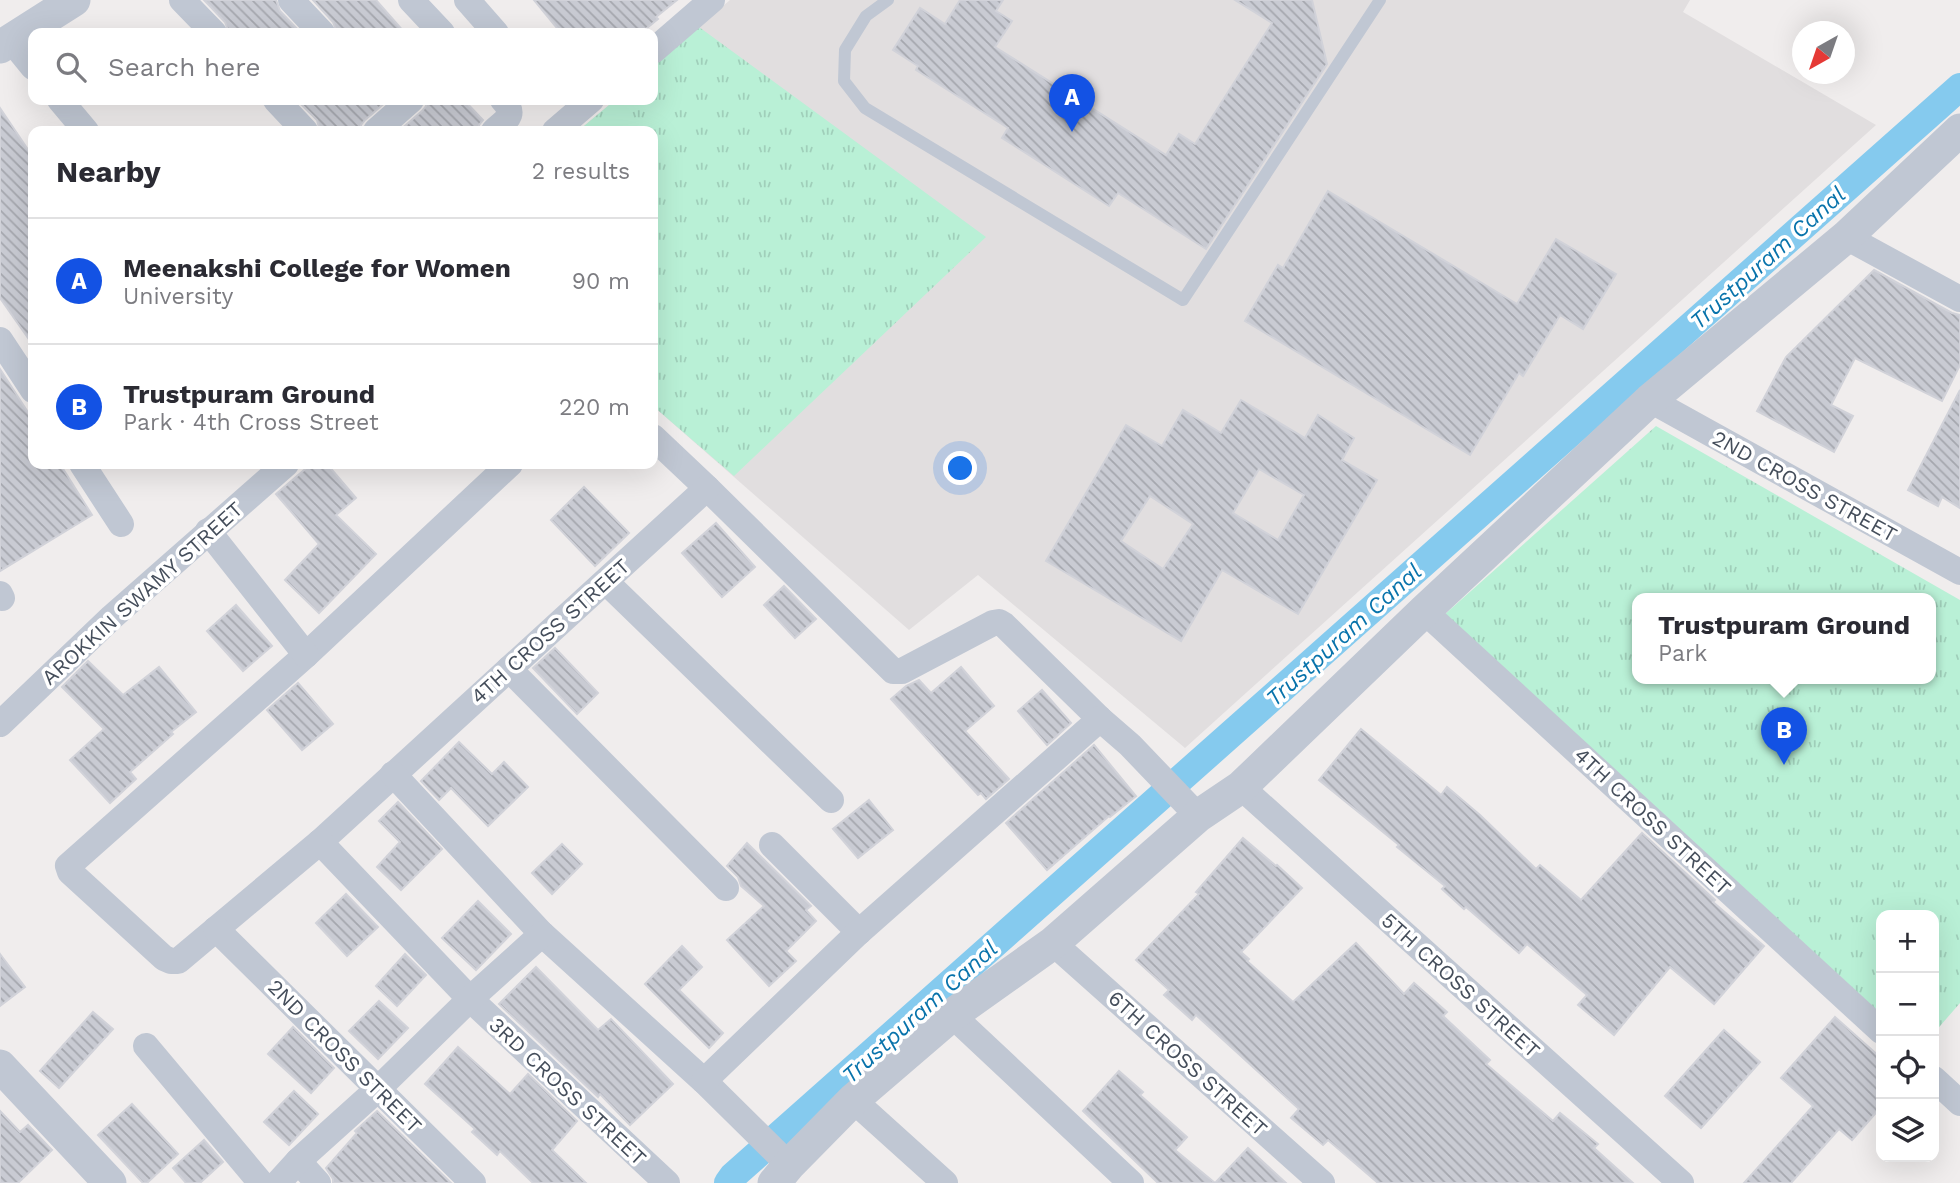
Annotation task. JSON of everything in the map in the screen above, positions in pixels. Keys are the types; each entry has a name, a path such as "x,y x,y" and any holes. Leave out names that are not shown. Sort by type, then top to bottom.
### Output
{"street":[{"path":"30,28 74,0"},
{"path":"183,0 209,28"},
{"path":"291,0 317,28"},
{"path":"411,0 437,28"},
{"path":"467,0 492,28"},
{"path":"658,47 712,0"},
{"path":"28,29 6,43 28,63"},
{"path":"64,105 82,126"},
{"path":"281,105 300,126"},
{"path":"500,126 511,112 508,105"},
{"path":"559,116 582,105"},
{"path":"393,774 542,934 705,1081 738,1115 781,1174 853,1100 952,1015 1053,943 1198,816 1241,787 1650,400 1846,237 1960,130"},
{"path":"1846,237 1960,299"},
{"path":"0,340 28,382"},
{"name":"2ND CROSS STREET","path":"1650,400 1960,572"},
{"path":"658,442 894,671 902,671 993,622 999,622 1130,745 1198,816"},
{"path":"85,469 121,524"},
{"name":"AROKKIN SWAMY STREET","path":"0,724 112,617 280,469"},
{"path":"208,531 306,655 505,469"},
{"name":"4TH CROSS STREET","path":"306,655 68,866 70,872 170,961 178,961 320,842 707,488"},
{"path":"606,582 831,800"},
{"name":"4TH CROSS STREET","path":"1424,611 1876,1026"},
{"path":"509,669 726,888"},
{"path":"705,1081 859,932 1100,719"},
{"name":"5TH CROSS STREET","path":"1241,787 1681,1183"},
{"name":"3RD CROSS STREET","path":"320,842 470,999 667,1183"},
{"path":"772,845 859,932"},
{"name":"2ND CROSS STREET","path":"216,929 474,1183"},
{"path":"278,1183 298,1161 542,934"},
{"name":"6TH CROSS STREET","path":"1053,943 1322,1183"},
{"path":"952,1015 1131,1183"},
{"path":"146,1045 261,1183"},
{"path":"0,1066 110,1183"},
{"path":"1939,1084 1960,1103"},
{"path":"853,1100 944,1183"},
{"path":"298,1161 318,1183"}],"lane":[{"path":"888,0 866,16 845,50 844,81 865,108 1183,300 1380,0"}],"shaded area":[{"path":"730,0 1690,0 1683,12 1792,76 1792,84 1806,84 1876,125 1185,748 978,575 909,630 658,410 658,126 584,126 609,105 658,105 658,63"}],"green space":[{"path":"699,27 986,237 734,476 658,410 658,126 584,126 609,105 658,105 658,63"},
{"path":"1656,426 1960,600 1960,1003 1939,1027 1939,910 1876,910 1876,1009 1444,615"}],"building":[{"path":"204,0 276,0 280,11 296,28 227,28 225,22"},
{"path":"313,0 376,0 401,28 335,28"},
{"path":"534,0 677,0 647,28 557,28"},
{"path":"960,0 1003,0 996,11 1012,21 995,47 1166,155 1179,134 1195,144 1272,23 1235,0 1312,0 1327,64 1206,249 1118,193 1109,206 1002,138 1008,128 916,70 918,66 893,50 920,8 945,24"},
{"path":"302,105 382,105 361,126 319,126 317,120"},
{"path":"469,105 483,120 479,126 405,126 426,106"},
{"path":"0,108 28,150 28,338 0,298"},
{"path":"1328,191 1517,304 1556,239 1616,274 1583,329 1560,315 1523,376 1519,373 1470,455 1245,321 1278,265 1283,268"},
{"path":"1874,270 1960,315 1960,365 1942,401 1855,358 1831,405 1853,416 1834,452 1757,411 1786,357"},
{"path":"0,369 28,412 28,469 63,469 92,515 0,571"},
{"path":"1960,390 1960,508 1942,497 1938,506 1908,490"},
{"path":"1241,400 1305,438 1318,415 1354,438 1342,460 1377,480 1298,614 1222,570 1181,641 1046,561 1126,425 1162,446 1183,410 1221,433","holes":["1259,469 1304,495 1278,540 1233,513","1150,496 1193,524 1163,569 1121,541"]},
{"path":"305,469 331,469 356,498 336,515 376,554 319,613 285,580 319,544 276,494"},
{"path":"584,487 629,533 595,566 551,520"},
{"path":"716,523 755,567 722,597 682,553"},
{"path":"784,586 816,619 795,638 764,605"},
{"path":"236,605 272,646 243,671 207,631"},
{"path":"555,648 598,693 577,714 533,668"},
{"path":"88,661 123,695 159,667 196,712 130,772 136,779 110,803 70,760 104,729 62,687"},
{"path":"961,667 994,706 965,731 1009,779 986,799 981,793 978,795 891,699 906,686 919,680 931,693"},
{"path":"298,683 333,724 302,750 267,710"},
{"path":"1042,690 1071,723 1047,745 1018,711"},
{"path":"1361,729 1441,795 1447,787 1536,869 1540,865 1581,900 1642,833 1715,900 1713,902 1764,946 1714,1004 1670,967 1614,1035 1578,1005 1587,995 1527,944 1519,953 1466,907 1464,909 1442,889 1445,886 1397,847 1399,845 1319,780"},
{"path":"459,742 492,774 504,762 528,787 488,826 451,788 439,800 421,781"},
{"path":"1094,745 1136,796 1047,870 1006,823"},
{"path":"869,800 893,830 858,858 833,829"},
{"path":"398,802 442,849 401,890 377,867 400,842 379,821"},
{"path":"1243,838 1302,888 1241,952 1249,959 1247,961 1293,1002 1356,943 1404,994 1414,983 1447,1012 1443,1016 1490,1060 1486,1064 1553,1121 1560,1113 1598,1144 1594,1148 1633,1183 1378,1183 1328,1140 1323,1145 1291,1118 1299,1109 1196,1015 1192,1020 1164,995 1169,990 1136,960 1199,894 1196,892"},
{"path":"747,843 811,906 806,910 816,921 786,951 796,961 769,986 727,940 764,906 741,886 738,877 727,866"},
{"path":"562,844 582,864 552,894 532,873"},
{"path":"346,894 378,927 347,956 316,923"},
{"path":"478,901 511,934 476,970 442,938"},
{"path":"682,946 702,967 679,990 723,1033 709,1048 645,984"},
{"path":"0,954 25,987 0,1006"},
{"path":"405,954 426,975 397,1006 376,986"},
{"path":"536,967 598,1030 611,1019 673,1084 630,1125 600,1094 598,1097 499,1004"},
{"path":"379,1001 408,1028 378,1059 349,1031"},
{"path":"93,1012 113,1029 59,1088 40,1071"},
{"path":"1835,1017 1876,1054 1876,1113 1852,1140 1839,1129 1791,1183 1744,1183 1813,1106 1781,1078"},
{"path":"293,1027 334,1068 311,1093 268,1054"},
{"path":"1724,1030 1760,1062 1701,1128 1665,1096"},
{"path":"458,1047 510,1094 528,1074 577,1121 552,1150 586,1183 533,1183 500,1151 497,1155 472,1132 475,1129 425,1084"},
{"path":"1119,1071 1143,1092 1140,1095 1187,1137 1175,1150 1215,1183 1158,1183 1083,1111"},
{"path":"294,1091 318,1114 289,1145 264,1122"},
{"path":"132,1104 178,1154 147,1183 143,1183 98,1135"},
{"path":"0,1111 20,1132 28,1125 52,1150 18,1183 0,1183"},
{"path":"377,1111 451,1183 333,1183 326,1168 357,1133 355,1131"},
{"path":"204,1140 223,1162 200,1183 186,1183 173,1168"},
{"path":"1248,1148 1286,1183 1215,1183"}],"waterway":[{"name":"Trustpuram Canal","path":"728,1183 1960,87"}],"place":[{"name":"Meenakshi College for Women","path":"1072,132"},
{"name":"Trustpuram Ground","path":"1784,765"}]}
